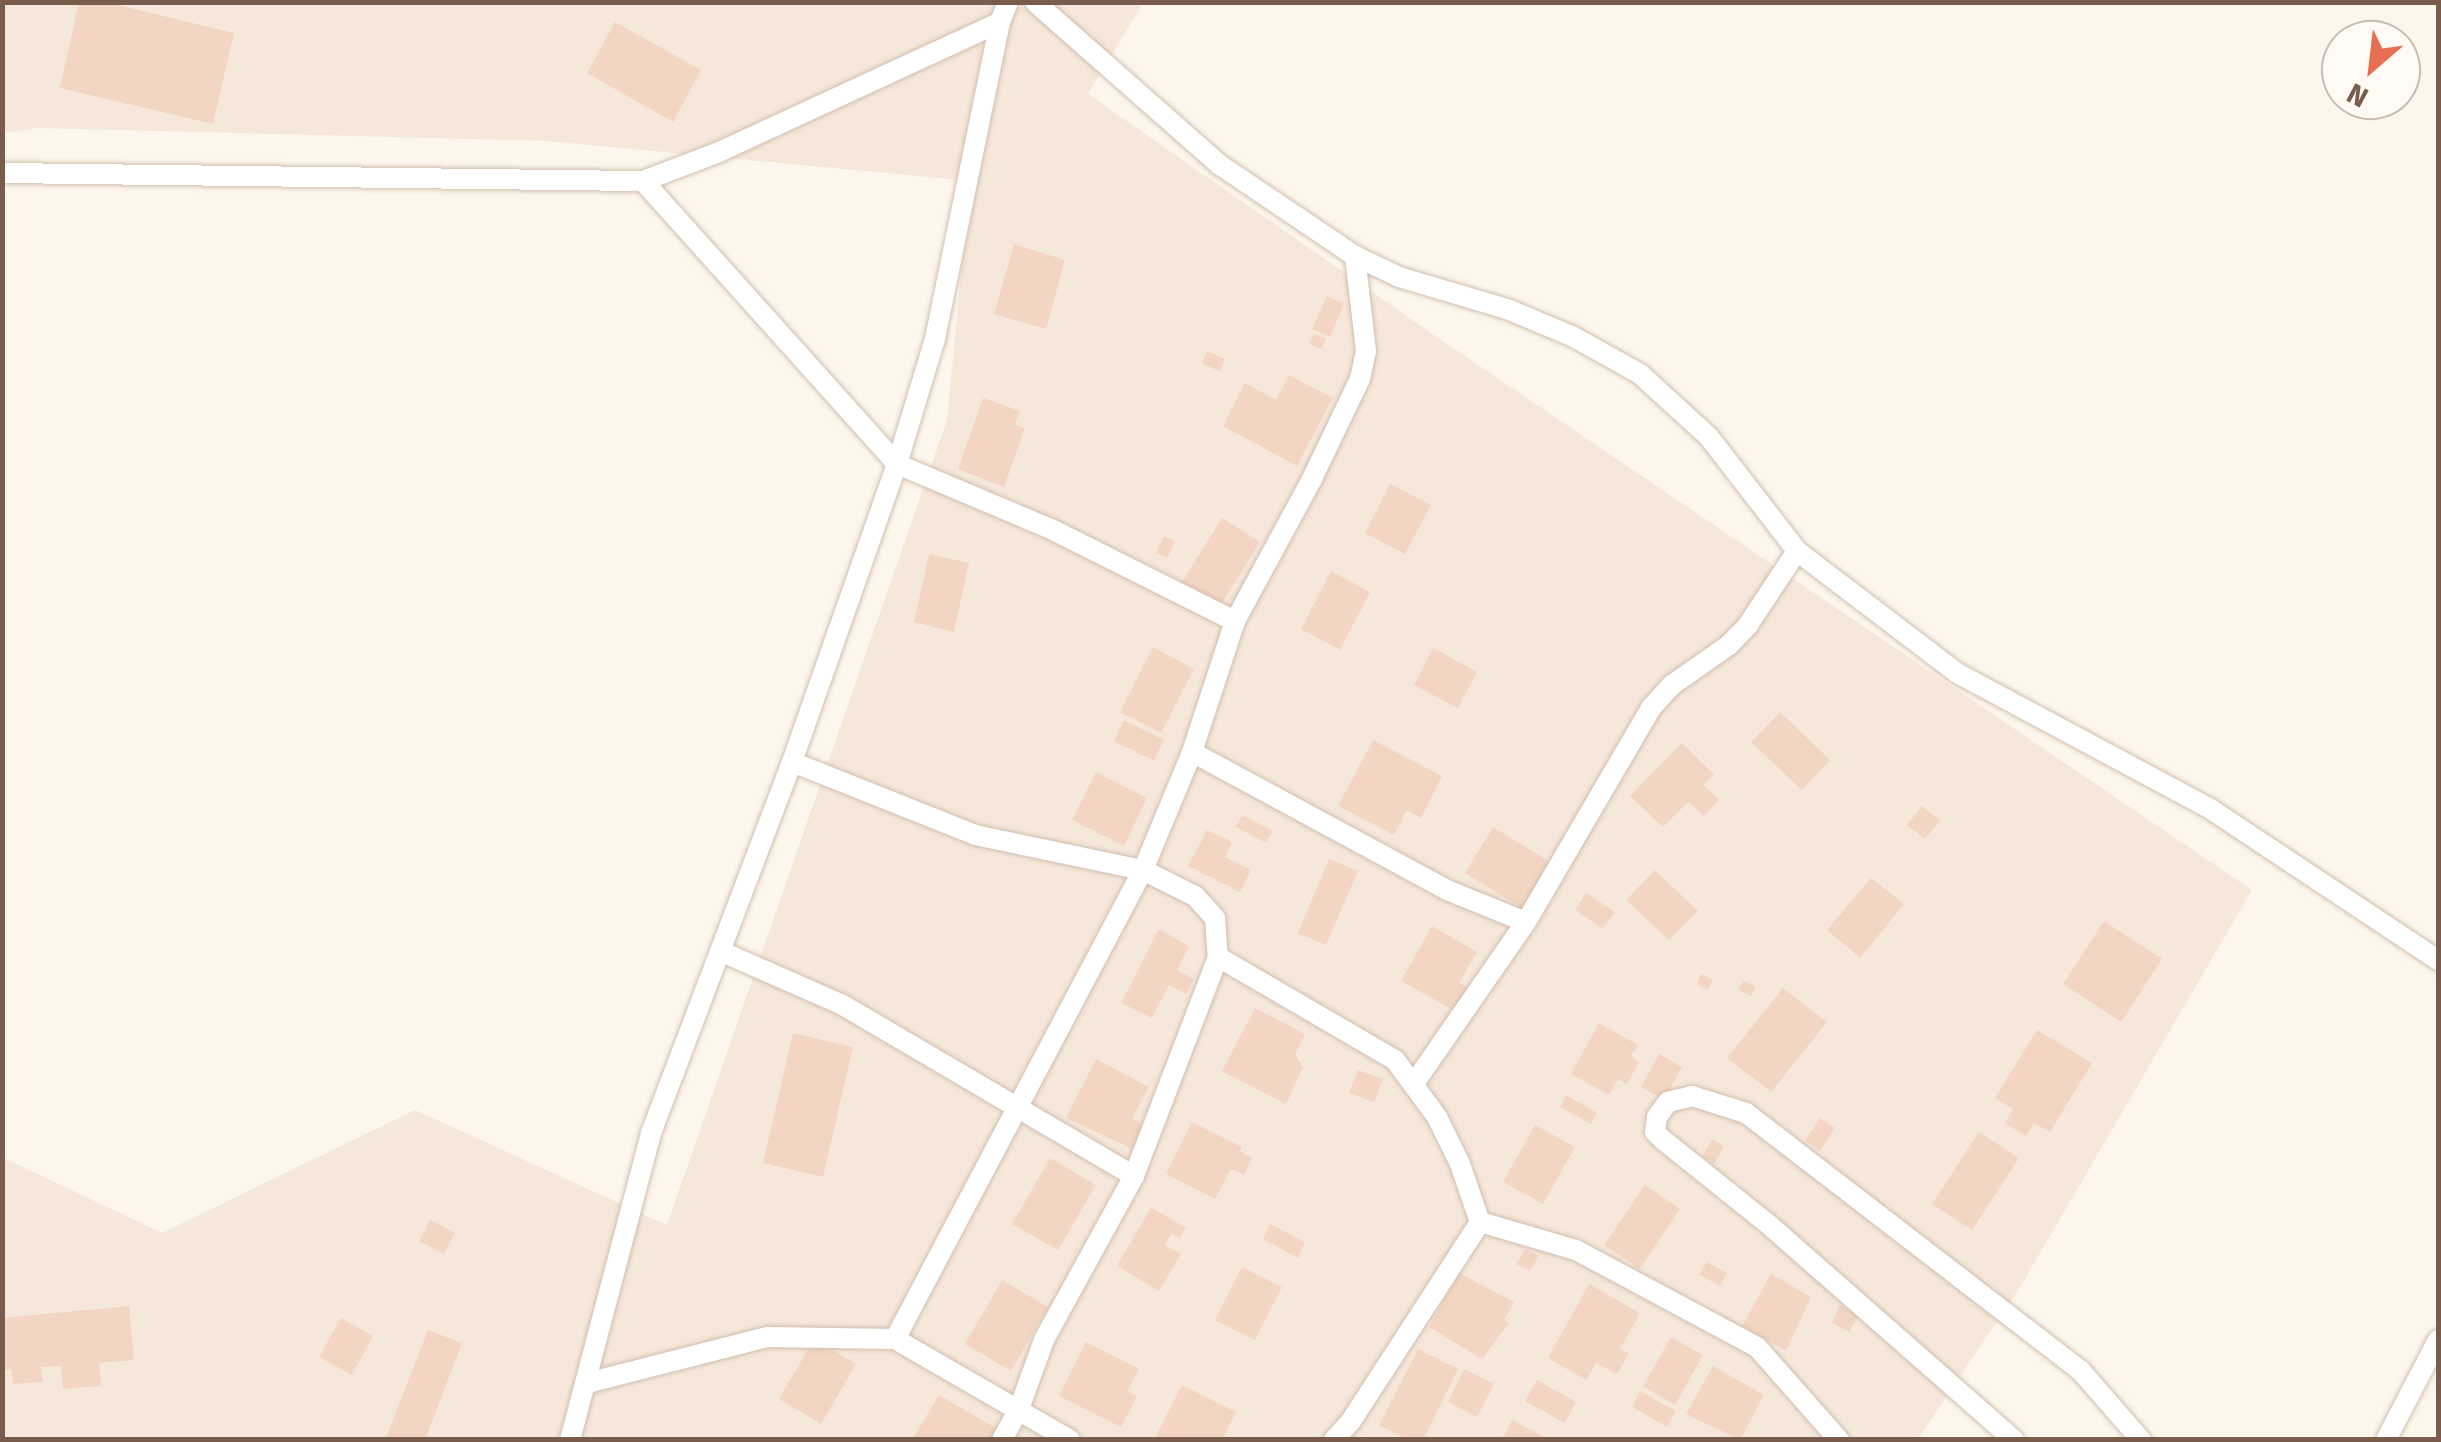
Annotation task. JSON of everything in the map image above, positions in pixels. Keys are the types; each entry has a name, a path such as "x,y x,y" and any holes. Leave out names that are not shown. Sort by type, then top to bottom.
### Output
{"lane":[{"path":"1035,2 1220,165 1355,256 1399,277 1507,308 1572,336 1640,374 1709,437 1797,551 1957,673 2212,810 2438,960"},
{"path":"2,173 643,181 718,152 1004,12"},
{"path":"570,1440 651,1134 792,762 897,464 936,339 1004,12"},
{"path":"643,181 897,464 1050,529 1235,621"},
{"path":"895,1339 1142,870 1192,752 1235,621 1312,479 1360,379 1366,351 1355,256"},
{"path":"1413,1084 1526,922 1651,708 1672,684 1729,645 1748,625 1797,551"},
{"path":"1192,752 1448,890 1526,922"},
{"path":"792,762 976,835 1142,870 1195,896 1215,918 1218,957 1134,1176 1044,1340 1020,1409 1002,1440"},
{"path":"720,950 841,1004 1134,1176"},
{"path":"1218,957 1395,1060 1437,1117 1460,1164 1480,1222"},
{"path":"2014,1440 1768,1224 1662,1140 1656,1132 1657,1117 1668,1102 1692,1096 1746,1113 2081,1371 2141,1440"},
{"path":"1334,1440 1351,1421 1480,1222"},
{"path":"1480,1222 1576,1250 1757,1347 1838,1440"},
{"path":"586,1383 768,1337 895,1339 1070,1440"},
{"path":"2392,1436 2438,1340"}],"shaded area":[{"path":"3,3 1143,3 1088,94 1434,335 2252,890 2019,1289 1918,1439 3,1439 2,1157 162,1233 415,1110 667,1225 947,420 970,181 547,141 37,128 3,133"}],"building":[{"path":"79,2 105,2 234,33 213,124 60,88"},
{"path":"615,22 701,70 673,122 587,73"},
{"path":"1014,244 1065,260 1046,329 994,314"},
{"path":"1327,296 1344,304 1330,337 1312,329"},
{"path":"1314,334 1326,339 1321,349 1309,344"},
{"path":"1207,351 1225,359 1220,371 1202,364"},
{"path":"1289,375 1333,398 1297,466 1223,426 1245,383 1276,400"},
{"path":"983,398 1020,411 1015,424 1025,428 1004,487 958,469"},
{"path":"1390,484 1431,505 1405,554 1365,533"},
{"path":"1222,518 1260,542 1220,606 1182,582"},
{"path":"1164,536 1175,541 1167,558 1156,553"},
{"path":"929,554 969,563 954,632 914,622"},
{"path":"1331,571 1370,592 1340,650 1301,629"},
{"path":"1153,647 1194,669 1161,733 1120,712"},
{"path":"1433,648 1477,672 1458,708 1414,685"},
{"path":"1780,712 1830,760 1802,790 1751,742"},
{"path":"1124,720 1164,740 1154,761 1114,741"},
{"path":"1373,740 1442,776 1421,818 1407,810 1394,835 1338,806"},
{"path":"1682,743 1714,774 1703,785 1719,800 1704,816 1688,802 1663,827 1630,796"},
{"path":"1096,772 1147,798 1124,846 1072,820"},
{"path":"1922,806 1940,821 1925,839 1907,825"},
{"path":"1242,815 1273,831 1266,843 1236,827"},
{"path":"1493,827 1550,862 1522,908 1465,873"},
{"path":"1207,830 1232,842 1225,857 1251,870 1240,892 1188,866"},
{"path":"1329,859 1358,871 1326,945 1298,933"},
{"path":"1655,870 1698,911 1669,940 1626,900"},
{"path":"1871,878 1904,904 1860,958 1827,930"},
{"path":"1586,893 1615,912 1603,929 1575,910"},
{"path":"2104,921 2162,959 2121,1022 2063,984"},
{"path":"1432,926 1477,952 1459,983 1470,989 1457,1012 1401,981"},
{"path":"1159,929 1189,946 1177,970 1194,979 1186,994 1169,985 1152,1018 1121,1003"},
{"path":"1701,974 1713,980 1708,990 1697,984"},
{"path":"1743,980 1756,987 1751,996 1738,990"},
{"path":"1783,988 1827,1022 1771,1092 1727,1058"},
{"path":"1255,1008 1305,1034 1295,1054 1303,1067 1286,1104 1222,1071"},
{"path":"1599,1023 1638,1045 1631,1056 1639,1062 1627,1084 1618,1079 1609,1095 1571,1074"},
{"path":"2037,1030 2092,1063 2050,1132 2034,1123 2026,1136 2005,1123 2013,1109 1995,1098"},
{"path":"793,1033 853,1047 823,1177 763,1163"},
{"path":"1659,1054 1682,1067 1664,1100 1641,1087"},
{"path":"1096,1059 1149,1087 1132,1119 1145,1125 1132,1149 1066,1118"},
{"path":"1358,1070 1383,1079 1374,1102 1349,1093"},
{"path":"1566,1095 1597,1113 1591,1124 1560,1107"},
{"path":"1820,1118 1835,1128 1820,1151 1805,1141"},
{"path":"1192,1122 1242,1147 1240,1151 1252,1158 1244,1175 1231,1169 1215,1199 1166,1174"},
{"path":"1535,1125 1575,1147 1543,1204 1503,1182"},
{"path":"1979,1132 2019,1158 1972,1230 1932,1204"},
{"path":"1712,1139 1724,1146 1714,1164 1702,1157"},
{"path":"1050,1158 1096,1185 1058,1250 1012,1224"},
{"path":"1645,1185 1680,1209 1640,1269 1604,1245"},
{"path":"1151,1207 1186,1228 1180,1238 1171,1234 1165,1245 1181,1254 1159,1291 1117,1266"},
{"path":"430,1220 455,1233 444,1254 419,1241"},
{"path":"1270,1224 1305,1242 1298,1258 1263,1239"},
{"path":"1525,1249 1539,1256 1530,1271 1516,1264"},
{"path":"1706,1262 1727,1273 1720,1286 1700,1275"},
{"path":"1242,1267 1282,1287 1255,1340 1215,1320"},
{"path":"1459,1273 1514,1302 1504,1320 1509,1323 1482,1359 1429,1327"},
{"path":"1771,1274 1811,1297 1786,1351 1742,1326"},
{"path":"1002,1280 1048,1307 1011,1371 965,1344"},
{"path":"1589,1284 1640,1313 1620,1349 1629,1353 1617,1374 1596,1363 1586,1380 1548,1358"},
{"path":"1840,1305 1859,1315 1849,1332 1832,1323"},
{"path":"129,1306 134,1360 99,1363 101,1386 63,1389 61,1366 41,1367 43,1382 13,1384 11,1369 2,1370 2,1318"},
{"path":"341,1318 373,1336 352,1375 319,1357"},
{"path":"428,1330 462,1343 425,1440 385,1440"},
{"path":"1671,1337 1703,1355 1675,1405 1643,1386"},
{"path":"814,1339 856,1364 821,1424 779,1399"},
{"path":"1086,1342 1139,1369 1127,1391 1137,1396 1121,1427 1059,1396"},
{"path":"1418,1349 1458,1369 1423,1440 1408,1440 1379,1425"},
{"path":"1713,1366 1764,1395 1740,1440 1686,1414"},
{"path":"1464,1369 1494,1384 1477,1417 1448,1402"},
{"path":"1537,1380 1576,1402 1565,1423 1525,1401"},
{"path":"1182,1385 1236,1412 1222,1440 1154,1440"},
{"path":"1640,1391 1676,1411 1667,1427 1632,1407"},
{"path":"939,1395 999,1430 993,1440 912,1440"},
{"path":"1512,1420 1550,1440 1502,1440"}]}
